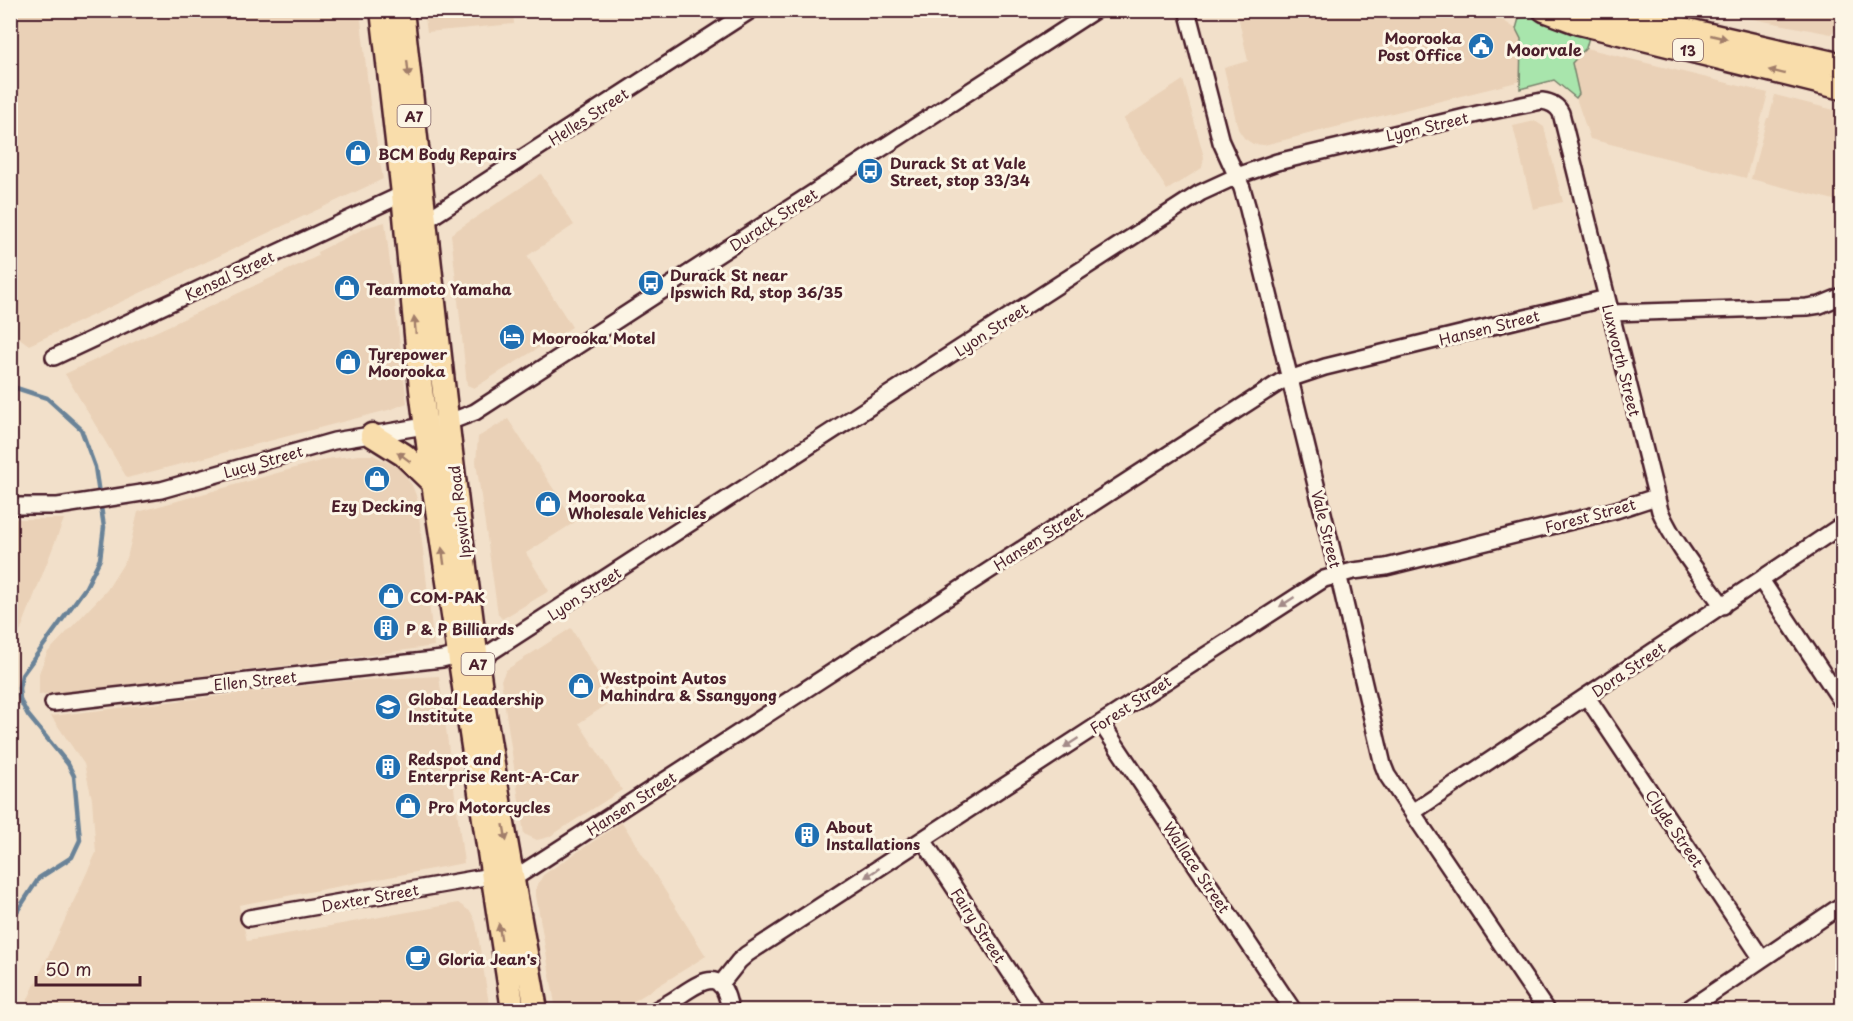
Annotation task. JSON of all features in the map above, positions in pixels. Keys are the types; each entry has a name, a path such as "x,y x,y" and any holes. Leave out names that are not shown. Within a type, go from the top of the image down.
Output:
{"highway":[{"name":"Ipswich Road","path":"382,10 432,483 495,781 513,1011"},
{"name":"Ipswich Road","path":"402,10 449,422 468,658"},
{"name":"13","path":"1544,10 1579,23 1840,73"},
{"name":"13","path":"1600,10 1840,73"},
{"path":"372,435 404,455 432,483"},
{"name":"Ipswich Road","path":"502,877 536,1011"}],"street":[{"name":"Helles Street","path":"425,221 751,10"},
{"name":"Durack Street","path":"449,422 475,412 1095,10"},
{"name":"Vale Street","path":"1187,10 1224,152 1237,176 1248,209 1338,574 1380,757 1387,775 1546,1011"},
{"name":"Lyon Street","path":"468,658 1217,184 1277,162 1534,101 1550,102"},
{"name":"Luxworth Street","path":"1550,102 1561,112 1656,497 1664,521 1723,606"},
{"name":"Kensal Street","path":"54,357 403,194"},
{"name":"Hansen Street","path":"502,877 1289,377 1325,367 1609,305 1807,307 1831,302 1842,296"},
{"name":"Lucy Street","path":"10,506 58,506 161,490 334,441 449,422"},
{"name":"Forest Street","path":"720,985 747,954 1310,587 1338,574 1386,567 1616,510 1656,497"},
{"name":"Dora Street","path":"1413,812 1842,525"},
{"path":"1761,580 1842,702"},
{"name":"Ellen Street","path":"53,703 442,659 468,658"},
{"name":"Clyde Street","path":"1587,697 1762,959"},
{"name":"Wallace Street","path":"1101,723 1293,1011"},
{"name":"Fairy Street","path":"923,840 1035,1011"},
{"name":"Dexter Street","path":"249,918 502,877"},
{"path":"1687,1011 1842,905"},
{"path":"656,1011 704,981 713,981 727,993 730,1011"}],"shaded area":[{"path":"11,10 360,11 370,104 383,179 29,345 11,332"},
{"path":"424,11 513,11 514,24 427,32"},
{"path":"1237,11 1489,11 1516,29 1521,39 1521,81 1264,145 1253,144 1244,138 1238,129 1224,68 1248,61"},
{"path":"1712,11 1842,11 1842,24 1831,34"},
{"path":"1586,48 1768,93 1746,178 1590,139 1576,98 1579,94 1572,63"},
{"path":"1183,80 1204,157 1202,168 1167,190 1123,119"},
{"path":"1775,95 1842,112 1842,202 1751,179"},
{"path":"1535,121 1544,127 1563,202 1533,209 1513,126"},
{"path":"541,174 574,225 527,256 572,327 474,388 467,385 451,234"},
{"path":"385,222 407,403 392,409 127,478 65,374 318,256 317,252 367,227"},
{"path":"508,419 575,522 526,553 549,591 502,619 498,614 476,462 478,437"},
{"path":"373,455 399,468 412,485 417,498 434,646 39,695 39,673 47,653 107,590 127,558 138,512 327,459"},
{"path":"10,519 64,519 11,655"},
{"path":"571,628 614,700 579,723 622,790 549,837 537,840 524,834 501,680 506,670"},
{"path":"439,676 464,863 239,905 247,941 458,903 471,912 476,923 490,1010 23,1010 96,853 92,799 84,764 51,716 345,681"},
{"path":"622,822 706,956 620,1010 556,1010 535,890 543,875"}],"green space":[{"path":"1521,11 1590,33 1586,48 1572,63 1579,94 1576,98 1554,80 1520,89 1521,39 1516,29"}],"waterway":[{"path":"10,386 47,398 81,429 95,467 104,527 100,559 86,587 22,675 19,688 20,700 28,715 68,764 74,776 80,840 72,857 39,878 10,922"}],"place":[{"name":"Moorooka Post Office","path":"1481,46"},
{"name":"BCM Body Repairs","path":"358,153"},
{"name":"Durack St at Vale Street, stop 33/34","path":"870,171"},
{"name":"Durack St near Ipswich Rd, stop 36/35","path":"651,283"},
{"name":"Teammoto Yamaha","path":"347,288"},
{"name":"Moorooka Motel","path":"512,337"},
{"name":"Tyrepower Moorooka","path":"348,362"},
{"name":"Ezy Decking","path":"377,479"},
{"name":"Moorooka Wholesale Vehicles","path":"548,504"},
{"name":"COM-PAK","path":"391,596"},
{"name":"P & P Billiards","path":"386,628"},
{"name":"Westpoint Autos Mahindra & Ssangyong","path":"581,686"},
{"name":"Global Leadership Institute","path":"388,707"},
{"name":"Redspot and Enterprise Rent-A-Car","path":"388,767"},
{"name":"Pro Motorcycles","path":"408,806"},
{"name":"About Installations","path":"807,835"},
{"name":"Gloria Jean's","path":"418,958"}],"district":[{"name":"Moorvale","path":"1544,49"}]}
